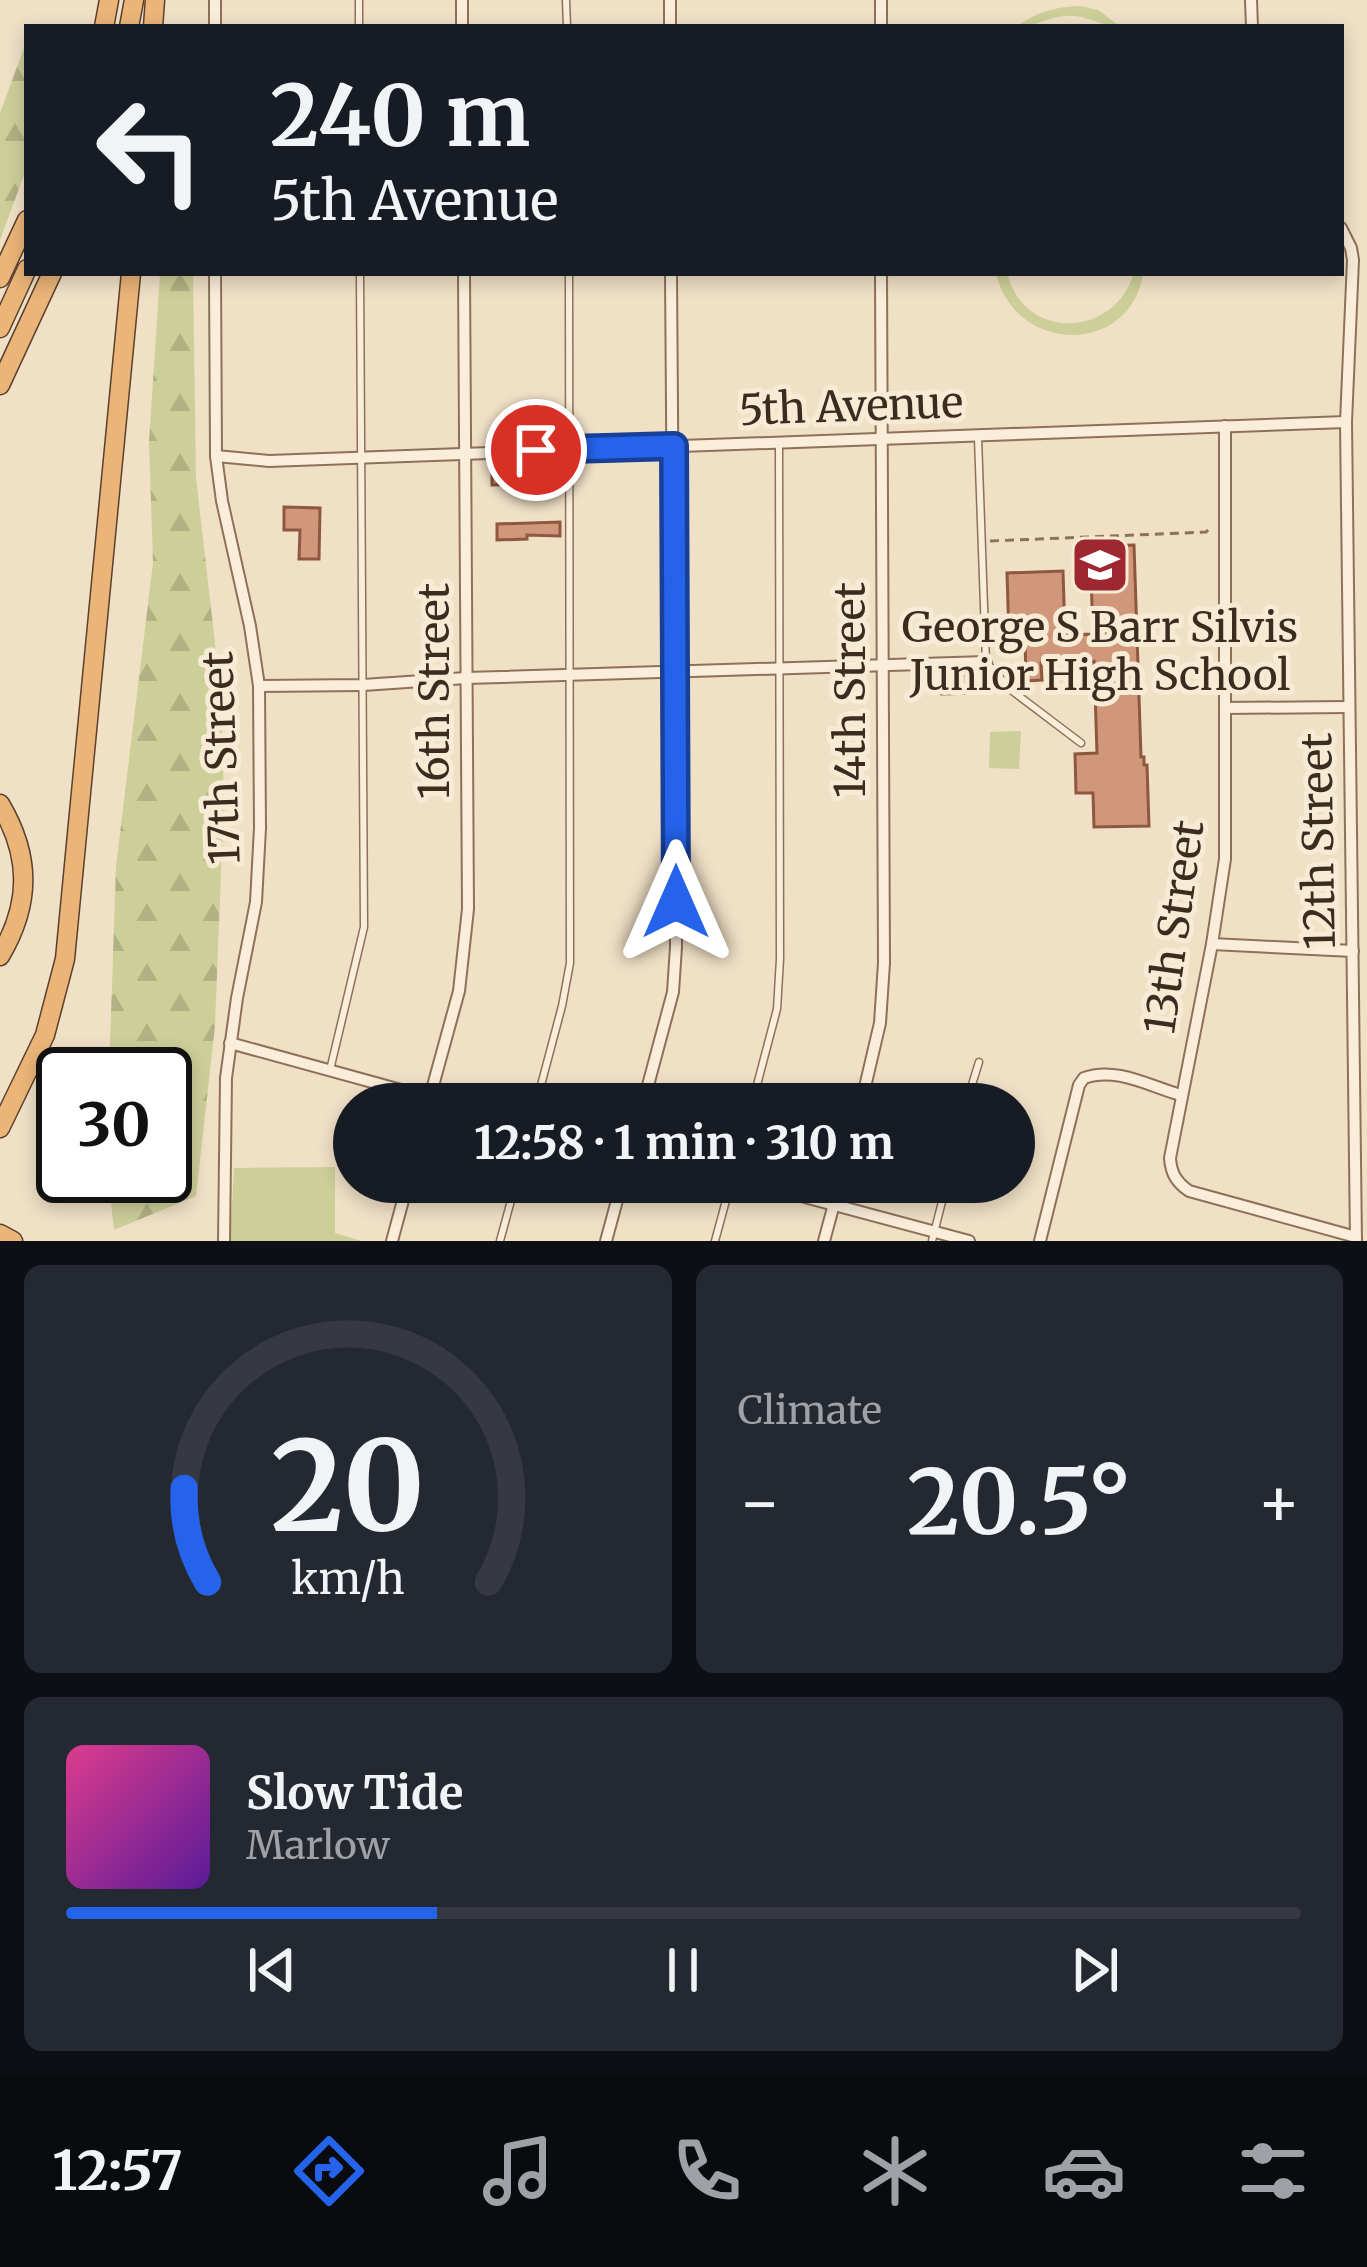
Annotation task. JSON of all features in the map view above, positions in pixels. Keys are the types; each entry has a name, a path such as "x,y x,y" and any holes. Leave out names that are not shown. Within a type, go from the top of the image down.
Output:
{"highway":[{"path":"0,278 24,226"},
{"path":"0,328 24,275"},
{"path":"0,385 51,276"},
{"path":"0,1129 45,1035 65,959 130,276"},
{"path":"0,804 16,837 24,877 19,919 0,956"},
{"path":"0,1234 13,1241"}],"street":[{"name":"12th Street","path":"1344,233 1353,260 1346,422 1348,707 1360,1239"},
{"name":"17th Street","path":"215,276 216,456 259,686 258,890 230,1042 224,1241"},
{"name":"16th Street","path":"434,1083 459,992 468,909 464,276"},
{"path":"649,1083 673,992 676,947 670,276"},
{"name":"14th Street","path":"867,1083 883,998 881,276"},
{"path":"1351,311 1367,311"},
{"name":"5th Avenue","path":"216,456 269,461 1346,422"},
{"name":"13th Street","path":"1040,1241 1084,1078 1100,1074 1125,1077 1181,1095 1213,944 1225,859 1225,426"},
{"path":"259,686 986,662"},
{"path":"1225,708 1348,707"},
{"path":"1352,864 1367,865"},
{"path":"1213,944 1353,951"},
{"path":"230,1042 372,1083"},
{"path":"1181,1095 1170,1158 1180,1185 1360,1239"},
{"path":"392,1241 402,1203"},
{"path":"606,1241 616,1203"},
{"path":"827,1203 933,1236 969,1241"},
{"path":"824,1241 834,1205"}],"lane":[{"path":"330,1070 364,927 360,276"},
{"path":"542,1083 570,963 569,276"},
{"path":"978,434 986,662 1011,690 1082,743"},
{"path":"758,1083 778,993 779,441"},
{"path":"972,1083 979,1062"},
{"path":"500,1241 510,1203"},
{"path":"715,1241 725,1203"},
{"path":"933,1236 942,1203"}],"path":[{"path":"982,541 1206,532 1213,524"}],"green space":[{"path":"1062,8 1098,10 1117,24 1066,16 1021,24"},
{"path":"24,48 24,175 0,240 0,113"},
{"path":"160,276 193,276 196,478 220,686 224,795 215,1026 196,1196 192,1198 192,1047 110,1047 116,866 153,563 149,442"},
{"path":"997,276 1008,276 1031,311 1049,320 1090,320 1123,295 1132,276 1142,276 1134,300 1118,319 1097,331 1072,335 1048,331 1025,320 1007,300"},
{"path":"1021,731 1019,769 989,768 990,732"},
{"path":"333,1167 335,1233 361,1241 230,1241 234,1168"},
{"path":"111,1203 179,1203 114,1230"}],"building":[{"path":"526,468 526,484 492,485 492,469"},
{"path":"284,507 320,508 319,559 299,559 300,530 284,530"},
{"path":"560,522 560,536 497,540 497,524"},
{"path":"1134,545 1141,757 1147,765 1149,826 1094,827 1093,793 1076,793 1075,754 1097,753 1094,661 1041,663 1042,680 1026,681 1025,638 1009,638 1007,573 1063,571 1065,635 1093,634 1090,546"},
{"path":"973,675 974,693 942,694 941,676"}],"place":[{"name":"George S Barr Silvis Junior High School","path":"1100,565"}],"route":[{"path":"536,450 674,446 676,902"}]}
